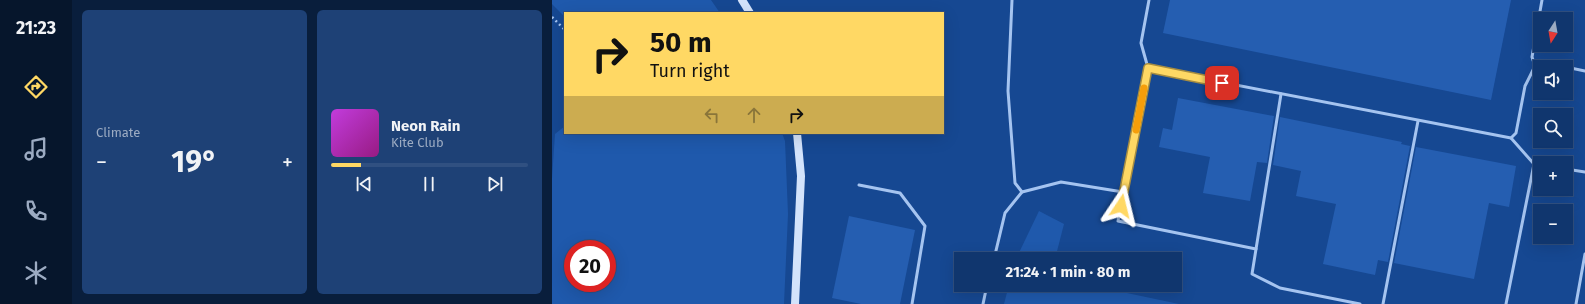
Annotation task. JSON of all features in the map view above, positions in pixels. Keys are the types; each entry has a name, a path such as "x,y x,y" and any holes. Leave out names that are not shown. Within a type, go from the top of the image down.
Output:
{"street":[{"path":"742,0 749,12"},
{"path":"795,304 802,176 797,134"}],"lane":[{"path":"1012,0 1008,91 1015,183 1022,192"},
{"path":"1148,0 1141,43 1148,68 1118,221 1256,249"},
{"path":"1533,60 1532,57 1542,0"},
{"path":"1148,68 1511,138 1533,163"},
{"path":"1573,68 1585,71"},
{"path":"1511,138 1516,133 1525,86 1533,70"},
{"path":"1281,94 1252,274 1280,288 1360,304"},
{"path":"1383,304 1418,121"},
{"path":"1506,304 1533,169"},
{"path":"1573,170 1585,172"},
{"path":"996,252 1005,213 1022,192 1061,182 1123,192"},
{"path":"860,185 900,193 925,226 912,304"},
{"path":"1576,304 1585,254"},
{"path":"983,304 986,292"}],"path":[{"path":"552,17 564,29"}],"shaded area":[{"path":"552,0 711,0 719,12 564,12 564,16 552,4"},
{"path":"564,127 564,134 782,134 785,141 788,214 784,304 552,304 552,178 555,134"},
{"path":"1039,211 1064,224 1057,252 1019,252"},
{"path":"1007,292 1122,292 1179,304 1004,304"}],"building":[{"path":"1170,0 1511,0 1491,100 1163,33"},
{"path":"1178,98 1274,116 1267,163 1257,162 1250,201 1203,193 1210,157 1159,147 1163,128 1172,130"},
{"path":"1280,117 1402,142 1401,144 1410,146 1388,262 1378,260 1375,275 1323,264 1336,204 1296,196 1301,171 1273,165"},
{"path":"1416,147 1516,166 1509,207 1489,203 1474,279 1394,263"},
{"path":"849,216 915,230 900,304 861,304 832,298"}],"slow traffic":[{"path":"1136,130 1144,88"}],"route":[{"path":"1121,206 1148,68 1222,83"}]}
